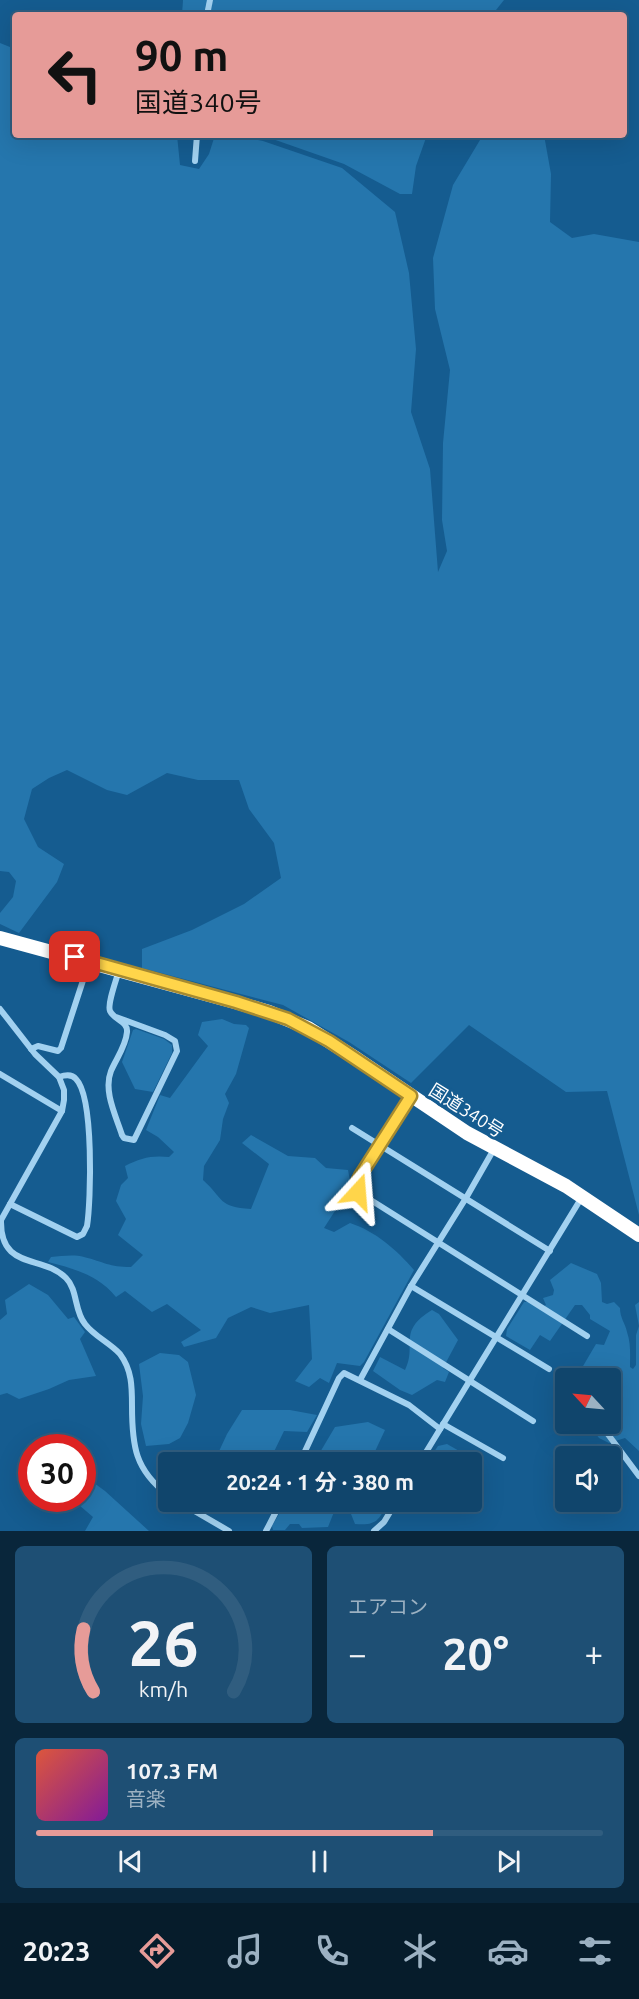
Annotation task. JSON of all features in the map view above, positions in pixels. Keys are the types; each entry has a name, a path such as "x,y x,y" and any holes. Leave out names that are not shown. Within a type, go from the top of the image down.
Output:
{"highway":[{"name":"国道340号","path":"0,938 247,1005 288,1019 329,1041 459,1128 582,1197 639,1235"}],"street":[{"path":"195,161 197,138"},
{"path":"31,1049 38,1046 58,1051 61,1048 89,961"},
{"path":"116,1017 165,1035 175,1041 177,1051 134,1140 128,1140 122,1135 109,1091 110,1074 125,1041 127,1029 110,1011 109,1005 120,970"},
{"path":"0,1009 31,1049 59,1077 64,1090 62,1111 2,1220 3,1249 15,1256 53,1270 66,1278 86,1326 119,1354 130,1374 133,1387 132,1434 136,1454 145,1474 158,1487"},
{"path":"0,1074 62,1111"},
{"path":"10,1203 71,1236 81,1237 87,1226 90,1160 86,1108 78,1080 72,1076 59,1077"},
{"path":"411,1096 357,1182 358,1192 587,1336"},
{"path":"352,1128 550,1251"},
{"path":"360,1380 411,1286 494,1148"},
{"path":"426,1452 582,1197"},
{"path":"411,1286 549,1369"},
{"path":"388,1329 533,1420"},
{"path":"305,1452 339,1378 344,1373 409,1405 441,1426 503,1458"},
{"path":"608,1434 639,1476"},
{"path":"196,1512 229,1531"},
{"path":"266,1531 275,1512"},
{"path":"374,1531 384,1522 390,1512"}],"shaded area":[{"path":"183,0 504,0 494,12 182,12"},
{"path":"0,43 12,48 12,138 177,138 180,165 199,169 209,154 214,138 246,138 263,141 342,168 395,212 409,273 416,349 411,412 430,469 438,572 447,551 442,520 443,443 450,370 435,309 433,258 453,185 481,138 545,138 551,174 550,222 572,238 594,234 639,242 639,1215 607,1091 566,1092 469,1025 411,1083 349,1042 283,1005 142,968 142,949 192,930 244,904 281,878 274,843 249,809 239,780 198,780 167,773 127,795 107,790 67,770 32,789 24,819 38,847 64,864 57,882 19,933 0,924 0,913 13,897 16,881 9,872 0,871"},
{"path":"270,138 426,138 416,166 412,194 400,194 344,164"},
{"path":"222,1019 234,1024 246,1025 249,1028 236,1074 225,1094 229,1103 223,1119 220,1140 204,1166 203,1180 222,1201 240,1208 251,1209 269,1164 242,1143 251,1135 288,1156 315,1158 326,1168 348,1170 351,1186 324,1228 334,1232 350,1223 359,1226 385,1242 414,1270 364,1362 360,1366 337,1363 329,1383 320,1378 309,1387 295,1381 312,1359 309,1305 270,1313 251,1307 228,1318 216,1338 184,1347 181,1342 201,1330 167,1304 152,1312 125,1291 116,1297 94,1278 77,1270 48,1262 51,1257 76,1256 131,1267 143,1255 118,1235 126,1219 116,1201 121,1185 128,1178 125,1166 146,1158 169,1157 174,1152 158,1137 146,1130 160,1095 170,1098 208,1046 198,1035 202,1022"},
{"path":"133,1030 164,1039 172,1045 172,1053 153,1092 135,1089 122,1062"},
{"path":"571,1263 597,1274 601,1283 602,1302 607,1304 614,1302 620,1308 629,1341 630,1367 633,1369 636,1365 636,1335 639,1326 639,1451 625,1438 609,1443 596,1434 621,1434 621,1368 582,1368 596,1344 604,1345 610,1331 590,1319 590,1315 582,1305 575,1305 550,1341 540,1335 530,1350 506,1336 507,1329 524,1302 540,1308 546,1305 543,1298 553,1295 554,1290 550,1280"},
{"path":"29,1284 48,1295 68,1319 74,1317 85,1332 80,1339 96,1376 69,1380 19,1399 7,1393 0,1395 0,1320 7,1314 5,1300"},
{"path":"639,1302 639,1326 635,1305"},
{"path":"432,1310 439,1314 458,1340 443,1368 449,1372 445,1382 437,1380 412,1395 400,1390 373,1371 380,1357 405,1370 414,1325"},
{"path":"160,1353 179,1355 188,1362 196,1395 188,1423 180,1438 169,1444 146,1446 141,1424 143,1396 139,1364"},
{"path":"242,1410 290,1410 317,1415 307,1432 284,1431 274,1452 219,1452"},
{"path":"368,1422 385,1430 375,1452 320,1452 335,1427"},
{"path":"447,1444 461,1452 434,1452 438,1446"},
{"path":"96,1484 149,1531 85,1531 93,1517 87,1512 96,1512"},
{"path":"280,1512 334,1512 328,1527 302,1528 299,1524 290,1524 285,1530 273,1530 272,1526"},
{"path":"350,1512 382,1512 373,1523 355,1524"}],"route":[{"path":"75,957 288,1019 329,1041 411,1096 360,1176 356,1189 358,1192"}]}
